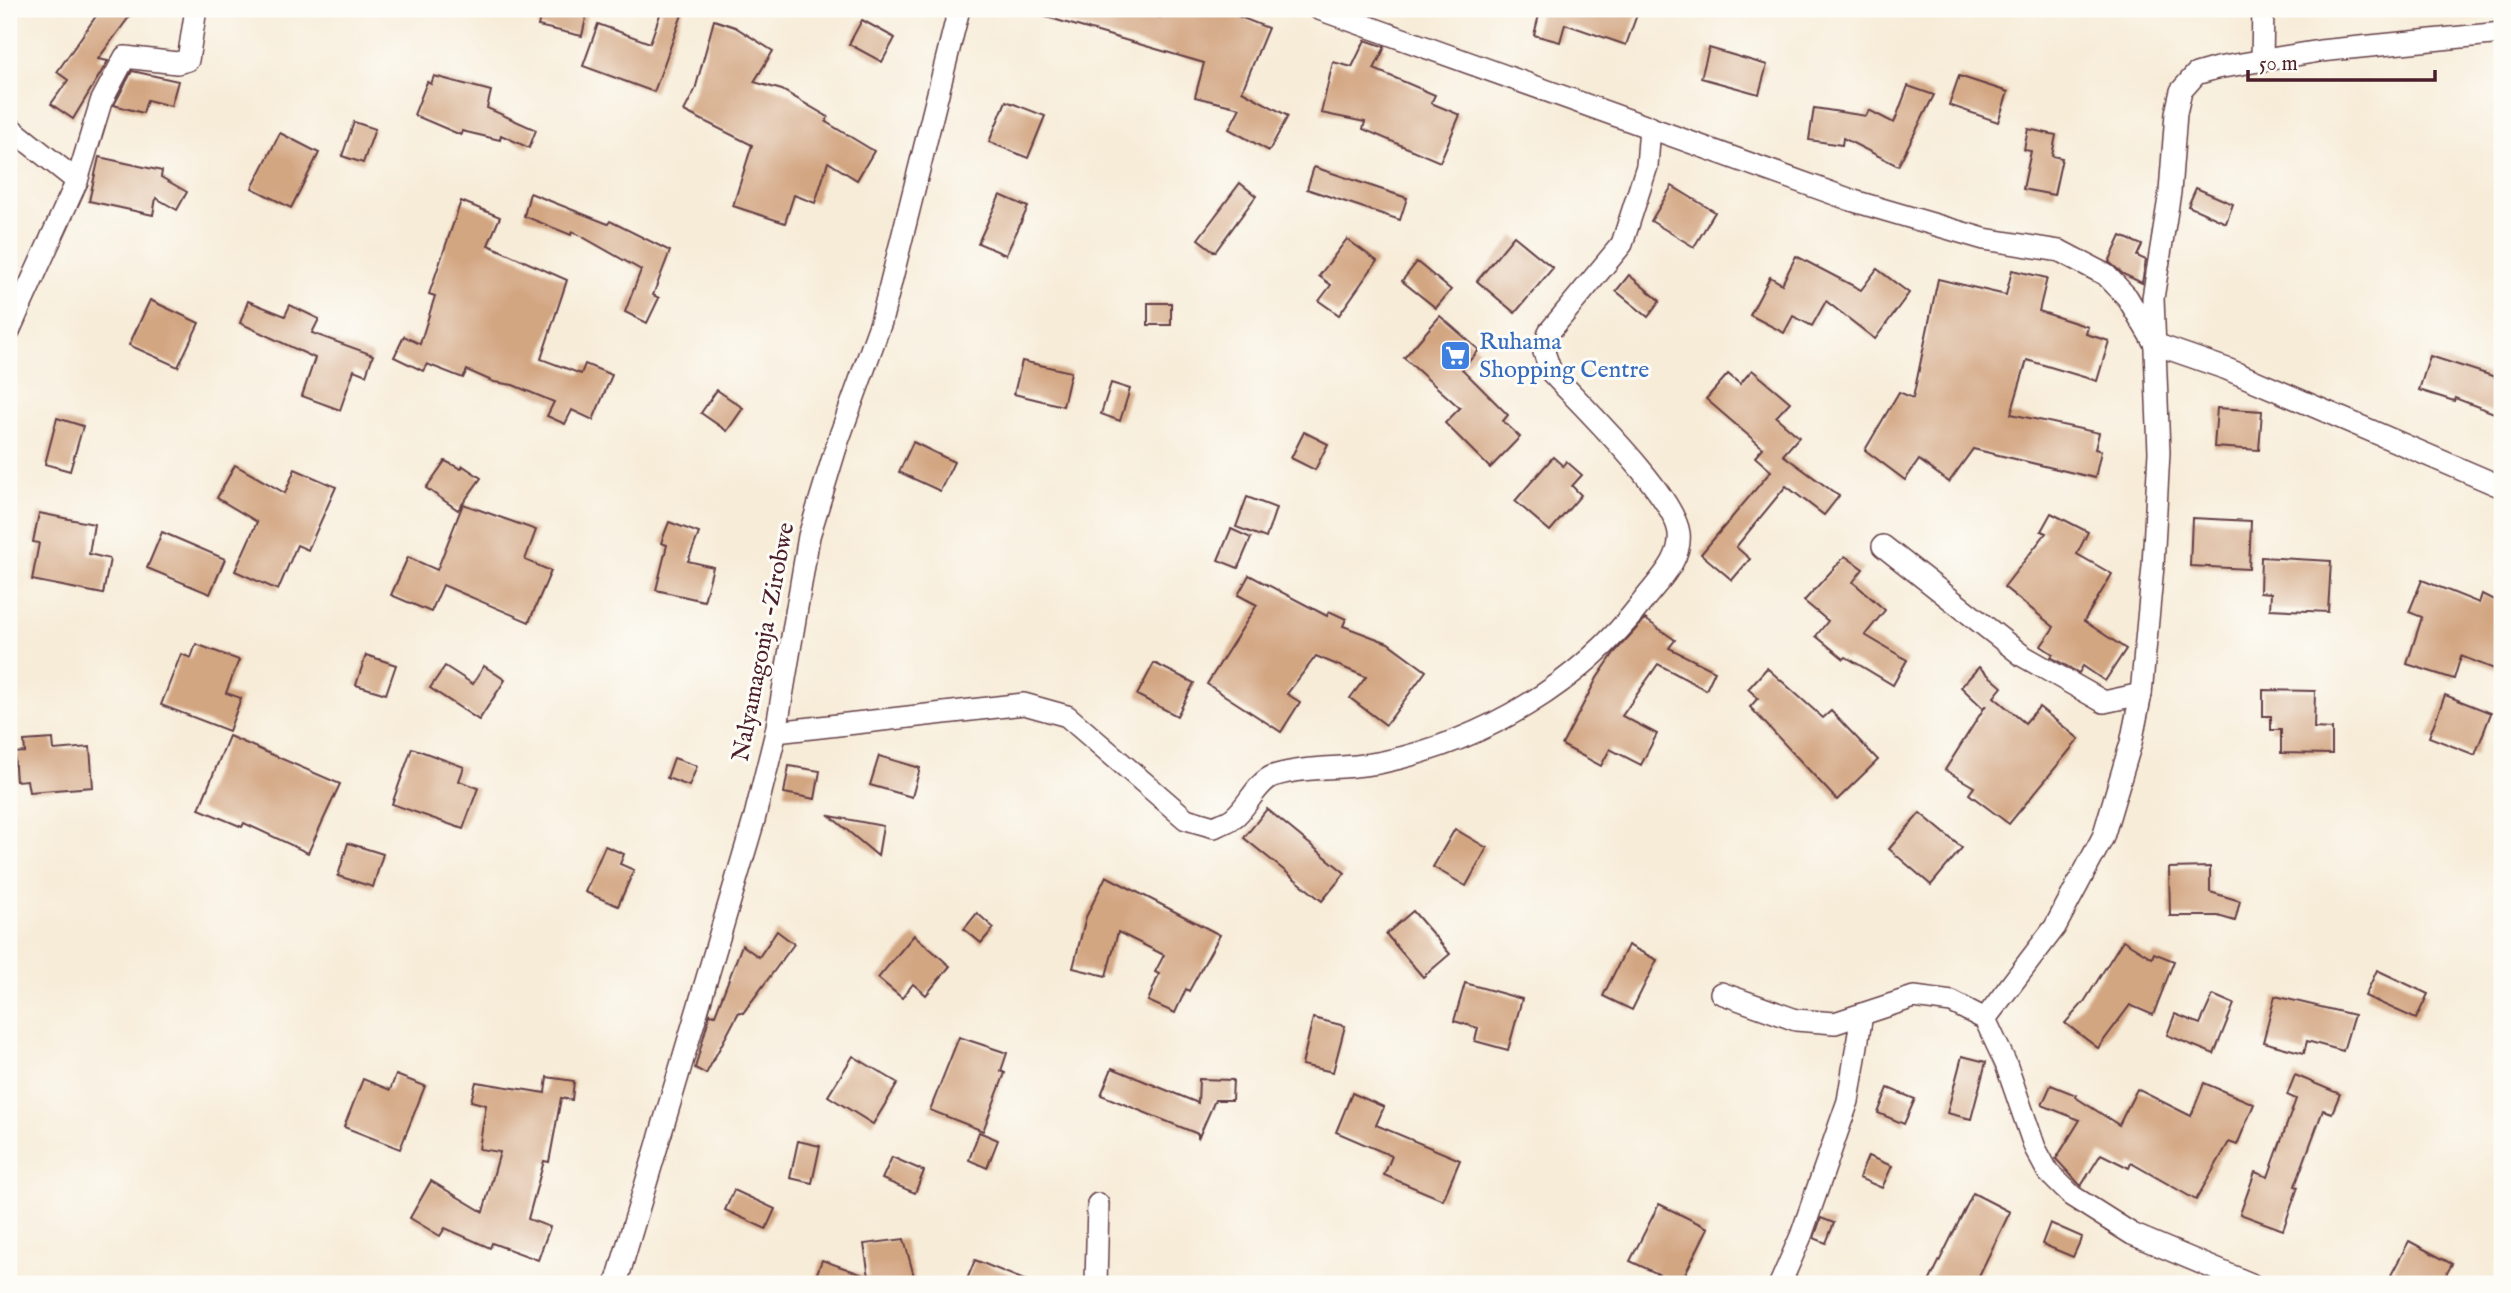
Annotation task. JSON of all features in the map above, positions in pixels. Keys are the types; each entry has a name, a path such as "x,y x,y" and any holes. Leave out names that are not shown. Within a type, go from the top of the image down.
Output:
{"street":[{"path":"9,331 77,181 101,102 125,57 177,63 188,60 196,9"},
{"name":"Nalyamagonja -Zirobwe","path":"616,1284 754,820 776,732 786,655 809,536 838,441 881,322 959,9"},
{"path":"1320,9 1854,201 1984,239 2060,251 2106,275 2127,297 2155,345 2227,369 2502,487"},
{"path":"2262,60 2263,9"},
{"path":"1984,1019 2055,926 2103,837 2131,743 2141,694 2153,566 2159,452 2153,298 2170,192 2176,113 2182,91 2196,74 2262,60 2320,51 2502,33"},
{"path":"9,127 77,181"},
{"path":"776,732 1024,704 1067,716 1186,819 1214,827 1234,818 1270,777 1329,766 1382,763 1483,729 1522,709 1582,667 1629,619 1678,555 1679,531 1667,504 1550,372 1544,352 1549,332 1622,244 1647,166 1650,127"},
{"path":"1883,546 2024,656 2104,702 2141,694"},
{"path":"1721,993 1796,1020 1835,1023 1914,997 1952,1002 1984,1019 2006,1064 2035,1148 2048,1172 2073,1196 2132,1234 2251,1284"},
{"path":"1780,1284 1801,1236 1848,1101 1862,1014"},
{"path":"1097,1284 1098,1204"}],"building":[{"path":"101,9 135,9 98,59 108,61 73,119 51,104 68,80 57,72"},
{"path":"542,9 588,9 582,36 538,26"},
{"path":"662,9 684,9 654,92 583,66 598,24 650,43"},
{"path":"1037,9 1131,9 1160,17 1162,9 1220,9 1268,28 1242,91 1288,116 1269,151 1229,129 1240,108 1195,97 1204,63 1036,14"},
{"path":"1532,9 1639,9 1626,45 1565,24 1560,42 1534,35 1539,15 1531,12"},
{"path":"714,20 735,27 773,51 754,82 782,90 828,117 826,122 874,151 857,180 828,162 815,203 794,195 785,223 733,206 752,145 684,111 695,90"},
{"path":"862,20 895,38 882,62 849,44"},
{"path":"1365,40 1385,47 1374,69 1435,95 1431,103 1460,115 1440,162 1363,129 1365,122 1321,113 1333,62 1352,67"},
{"path":"1709,48 1767,65 1759,94 1701,78"},
{"path":"132,71 178,81 171,106 147,100 143,113 114,105"},
{"path":"434,76 491,91 487,108 536,130 529,148 501,135 500,140 462,131 461,135 414,115 427,82 431,84"},
{"path":"1959,76 2008,92 1998,122 1949,105"},
{"path":"1908,86 1934,95 1898,166 1843,138 1842,145 1809,140 1814,108 1866,116 1869,110 1894,123"},
{"path":"1006,101 1045,116 1028,158 989,142"},
{"path":"354,122 375,129 363,163 342,156"},
{"path":"2028,129 2056,135 2052,156 2062,158 2054,195 2023,189 2031,151 2024,150"},
{"path":"280,133 319,153 291,208 252,188"},
{"path":"99,157 162,171 161,177 187,192 177,210 156,198 153,215 89,201"},
{"path":"1314,167 1407,198 1400,220 1307,189"},
{"path":"1240,183 1256,196 1215,252 1198,239"},
{"path":"1672,186 1715,212 1694,247 1651,221"},
{"path":"2196,188 2233,204 2226,223 2188,206"},
{"path":"530,193 608,224 610,221 670,251 653,295 659,298 647,323 625,312 641,270 572,231 571,235 524,216"},
{"path":"1000,195 1028,207 1006,255 978,243"},
{"path":"461,201 500,217 488,245 567,280 541,359 581,374 585,364 612,375 593,420 572,410 565,424 547,416 554,402 513,385 494,382 467,370 463,378 427,364 423,371 394,357 404,336 420,344 435,296 429,294"},
{"path":"1514,236 1553,268 1515,313 1477,281"},
{"path":"2121,236 2142,245 2137,256 2146,260 2142,283 2123,274 2109,262"},
{"path":"1347,239 1377,261 1339,315 1319,301 1331,285 1319,276"},
{"path":"1796,256 1861,290 1877,269 1909,293 1875,339 1826,301 1812,326 1793,316 1784,333 1750,315 1770,277 1782,284"},
{"path":"1417,262 1451,290 1436,308 1402,281"},
{"path":"2012,270 2047,278 2039,311 2088,327 2086,334 2109,341 2097,381 2027,360 2011,414 2099,433 2095,449 2101,451 2095,478 1973,449 1949,482 1919,460 1905,480 1865,450 1899,392 1913,398 1938,279 2006,295"},
{"path":"1629,275 1660,301 1648,317 1616,291"},
{"path":"150,300 199,323 178,367 129,345"},
{"path":"248,301 285,316 290,305 319,319 312,333 373,355 366,375 354,370 340,410 302,396 315,358 240,323"},
{"path":"1148,303 1171,303 1171,325 1148,325"},
{"path":"1440,316 1479,350 1462,369 1508,415 1503,421 1520,437 1490,468 1445,423 1460,408 1404,358"},
{"path":"2430,356 2502,379 2502,416 2455,398 2454,401 2419,390"},
{"path":"1022,361 1071,372 1063,406 1014,394"},
{"path":"1752,370 1790,402 1776,417 1799,437 1783,455 1839,496 1824,515 1786,486 1736,547 1750,559 1732,580 1701,554 1771,471 1755,457 1763,448 1706,399 1728,374 1740,384"},
{"path":"1111,383 1130,389 1120,421 1101,414"},
{"path":"717,390 743,408 727,431 701,413"},
{"path":"2217,408 2262,411 2259,450 2214,447"},
{"path":"57,418 83,426 70,471 45,464"},
{"path":"1304,432 1328,444 1315,470 1291,458"},
{"path":"913,442 954,462 940,491 899,472"},
{"path":"1553,457 1563,466 1566,461 1582,475 1572,486 1581,495 1550,531 1515,501"},
{"path":"445,461 461,469 463,466 481,478 458,510 426,488"},
{"path":"235,465 285,493 295,469 336,487 308,550 297,545 278,590 235,571 257,522 217,498"},
{"path":"1247,497 1276,508 1266,538 1236,527"},
{"path":"463,504 536,530 525,560 551,571 529,622 443,585 431,612 391,595 408,557 437,570"},
{"path":"39,513 94,524 89,554 110,559 103,594 32,580 39,543 33,542"},
{"path":"2051,513 2088,532 2077,554 2112,574 2084,621 2126,649 2105,681 2083,666 2079,673 2051,657 2053,654 2041,646 2054,627 2004,587 2046,533 2041,531"},
{"path":"2192,518 2251,521 2249,569 2190,566"},
{"path":"669,522 699,533 688,561 713,567 704,601 656,590 667,545 661,543"},
{"path":"1231,529 1251,538 1238,568 1218,560"},
{"path":"162,532 225,559 210,594 147,568"},
{"path":"1845,556 1863,569 1853,582 1885,610 1865,635 1907,660 1893,685 1846,657 1844,659 1816,636 1828,621 1804,601"},
{"path":"2261,557 2331,561 2328,612 2270,609 2271,593 2260,592"},
{"path":"1249,575 1327,616 1329,611 1346,619 1343,626 1388,643 1426,671 1386,725 1350,698 1366,677 1316,656 1287,694 1300,702 1281,732 1207,684 1257,605 1238,595"},
{"path":"2422,580 2479,603 2482,594 2502,604 2502,672 2461,656 2454,679 2407,664 2422,617 2409,612"},
{"path":"1645,619 1675,640 1669,648 1715,671 1706,690 1658,664 1622,716 1657,734 1641,765 1610,749 1601,766 1562,745 1597,678 1614,653"},
{"path":"196,644 239,660 226,693 241,698 229,731 161,705 181,654 191,658"},
{"path":"366,655 396,665 386,694 356,685"},
{"path":"1154,663 1194,683 1177,716 1137,695"},
{"path":"445,666 473,684 484,666 505,680 479,720 430,688"},
{"path":"1979,667 2002,687 1994,697 2025,723 2039,707 2079,739 2009,824 1969,794 1974,787 1945,770 1986,705 1983,708 1961,687"},
{"path":"1767,668 1823,718 1831,711 1878,760 1837,800 1750,707 1758,698 1748,689"},
{"path":"2263,690 2315,691 2314,728 2332,729 2332,754 2281,753 2281,730 2271,730 2271,716 2263,716"},
{"path":"2445,695 2491,713 2475,755 2429,737"},
{"path":"229,736 340,784 308,853 244,823 242,827 199,809"},
{"path":"53,739 54,750 90,747 93,787 29,792 27,780 16,781 14,753 25,752 24,741"},
{"path":"412,748 464,767 459,781 478,788 463,829 392,804"},
{"path":"879,756 920,768 912,797 870,785"},
{"path":"674,758 697,766 689,786 667,778"},
{"path":"789,766 820,771 815,799 784,793"},
{"path":"1267,809 1345,873 1322,901 1244,838"},
{"path":"1920,813 1962,848 1931,885 1889,849"},
{"path":"830,816 883,826 878,856"},
{"path":"1455,829 1487,848 1466,886 1433,867"},
{"path":"348,843 383,854 373,887 338,876"},
{"path":"605,846 624,854 620,864 634,870 618,906 585,892"},
{"path":"2210,867 2210,892 2240,901 2235,921 2218,916 2170,916 2169,868"},
{"path":"1106,876 1220,935 1189,991 1186,989 1175,1013 1148,1001 1159,974 1155,972 1164,955 1118,932 1106,976 1073,968 1086,917"},
{"path":"1413,911 1450,954 1423,977 1386,934"},
{"path":"977,913 994,928 981,943 964,929"},
{"path":"777,931 794,944 743,1013 739,1012 706,1074 695,1068 710,1014 715,1015 742,945 759,957"},
{"path":"914,935 950,966 926,995 913,984 902,998 878,978"},
{"path":"2123,940 2152,958 2154,953 2174,961 2153,1015 2130,1005 2098,1048 2065,1023 2084,1002"},
{"path":"1628,945 1657,960 1632,1010 1603,996"},
{"path":"2377,970 2428,994 2416,1019 2365,996"},
{"path":"1465,983 1522,999 1508,1050 1475,1041 1478,1028 1454,1021"},
{"path":"2213,995 2234,1004 2214,1054 2167,1035 2175,1014 2200,1024"},
{"path":"2275,996 2354,1015 2343,1051 2307,1041 2304,1053 2263,1042"},
{"path":"1313,1018 1345,1026 1333,1072 1302,1065"},
{"path":"959,1037 1007,1053 1001,1071 1005,1073 983,1131 930,1110"},
{"path":"853,1056 898,1083 873,1124 828,1096"},
{"path":"1962,1056 1986,1062 1971,1119 1947,1113"},
{"path":"1112,1068 1198,1103 1199,1079 1233,1080 1232,1100 1215,1100 1198,1139 1198,1134 1101,1095"},
{"path":"396,1075 425,1086 400,1149 344,1127 363,1079 390,1090"},
{"path":"2295,1075 2340,1094 2332,1113 2323,1110 2295,1186 2298,1187 2283,1230 2240,1214 2255,1172 2268,1177 2296,1099 2287,1095"},
{"path":"547,1077 574,1081 572,1100 561,1098 549,1162 544,1161 528,1219 550,1227 538,1260 492,1243 490,1248 445,1228 440,1236 410,1218 431,1181 483,1212 500,1152 479,1149 486,1105 471,1101 476,1082 545,1093"},
{"path":"2204,1083 2254,1104 2237,1145 2229,1142 2196,1200 2131,1163 2129,1168 2101,1154 2081,1186 2056,1159 2080,1120 2042,1105 2051,1085 2076,1095 2075,1097 2119,1125 2137,1089 2191,1116"},
{"path":"1888,1088 1915,1099 1904,1124 1878,1113"},
{"path":"1352,1093 1384,1107 1376,1125 1460,1160 1443,1200 1384,1175 1392,1156 1336,1132"},
{"path":"979,1132 998,1140 987,1168 969,1160"},
{"path":"798,1141 820,1146 812,1183 790,1178"},
{"path":"1868,1156 1892,1166 1882,1188 1859,1178"},
{"path":"892,1157 924,1171 915,1193 882,1179"},
{"path":"734,1190 775,1209 766,1229 725,1210"},
{"path":"1973,1193 2010,1212 1975,1284 1928,1284"},
{"path":"1659,1204 1708,1228 1680,1284 1630,1261"},
{"path":"1821,1218 1834,1223 1826,1243 1814,1238"},
{"path":"2050,1223 2082,1237 2073,1257 2042,1244"},
{"path":"904,1239 916,1284 813,1284 822,1260 869,1277 864,1244"},
{"path":"2409,1241 2452,1264 2441,1284 2407,1284 2391,1275"},
{"path":"975,1260 1034,1284 965,1284"}],"place":[{"name":"Ruhama Shopping Centre","path":"1456,356"}]}
